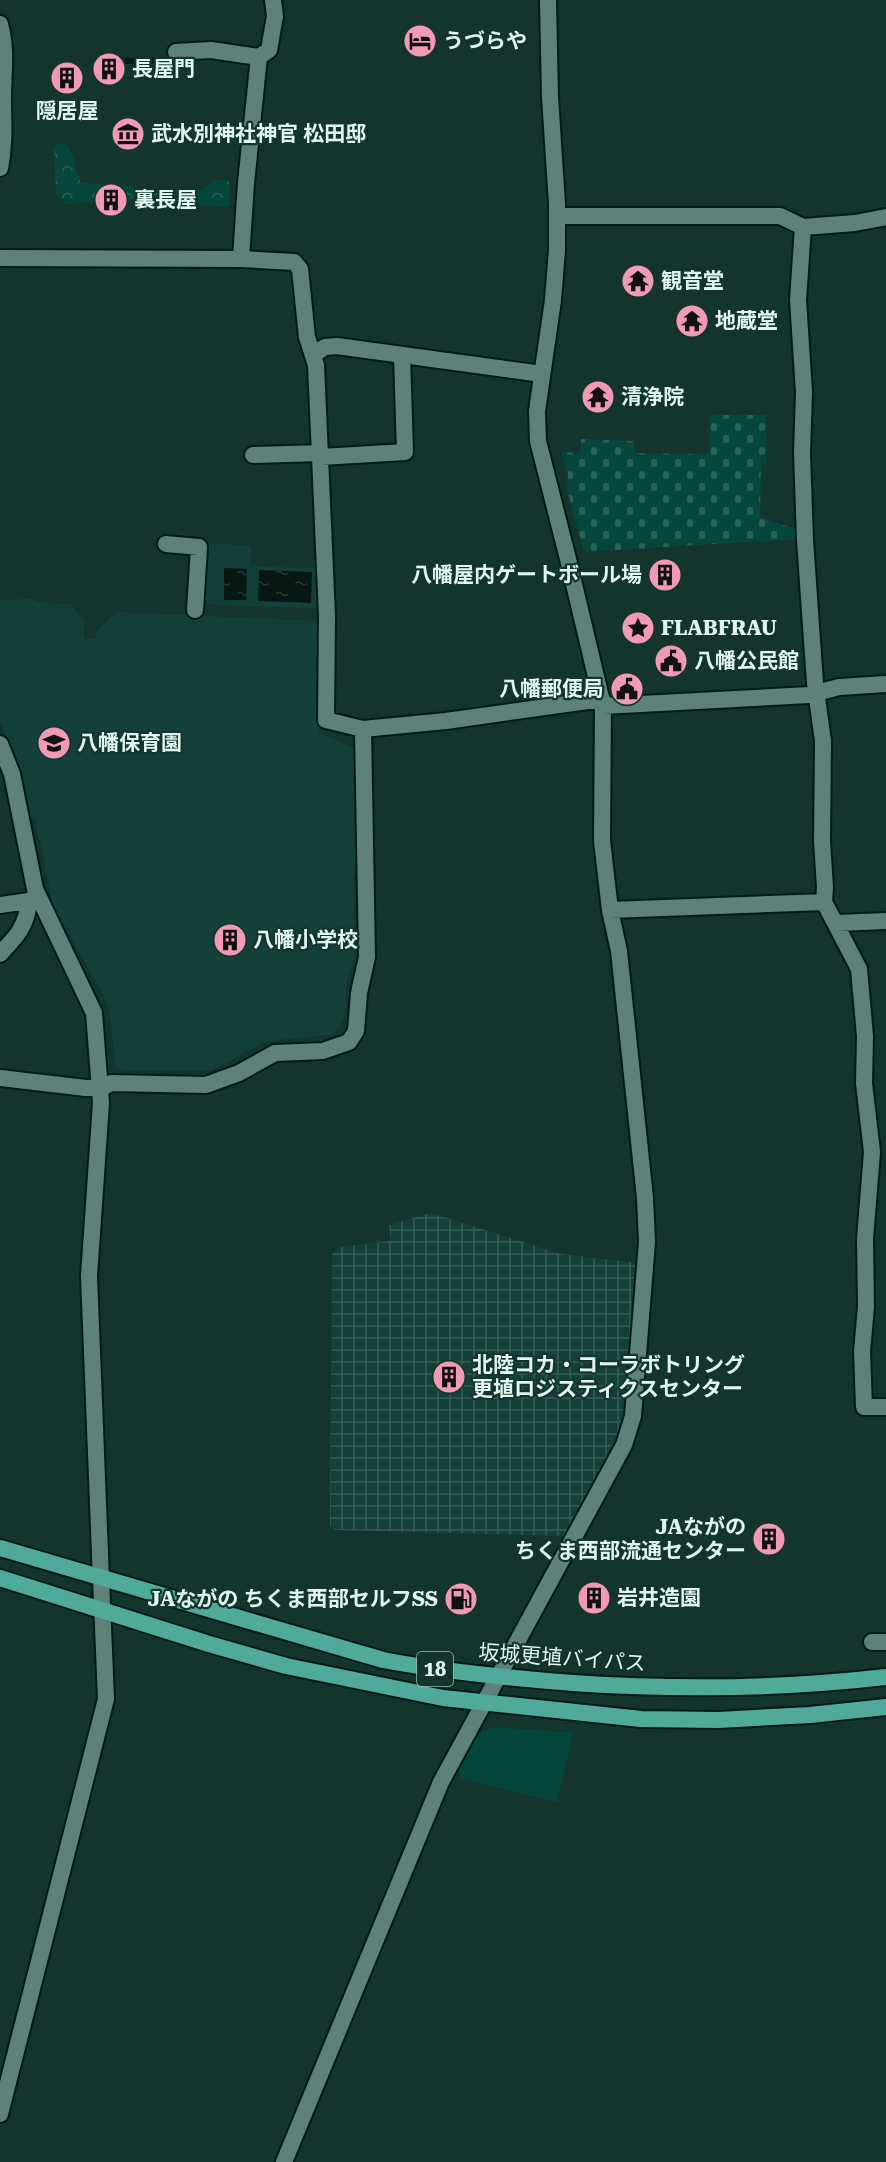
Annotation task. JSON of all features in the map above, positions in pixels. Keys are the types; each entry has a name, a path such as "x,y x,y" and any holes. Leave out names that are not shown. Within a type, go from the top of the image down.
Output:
{"highway":[{"name":"坂城更埴バイパス","path":"0,1548 383,1660 425,1668 499,1678 644,1688 758,1688 829,1684 886,1677"},
{"name":"18","path":"0,1578 209,1644 286,1665 410,1692 641,1719 696,1720 810,1715 886,1707"}],"street":[{"path":"176,52 211,50 260,57 269,51 275,16 273,0"},
{"path":"284,2162 441,1782 624,1445 633,1416 647,1242 645,1198 619,951 610,910 602,842 602,702 538,441 537,411 553,300 557,216 550,98 549,0"},
{"path":"0,24 5,43 4,138 0,168"},
{"path":"241,259 246,183 260,57"},
{"path":"557,216 780,216 803,227 855,223 886,217"},
{"path":"803,227 798,300 804,392 802,453 804,540 823,741 824,902 837,923 858,969 865,1036 864,1083 873,1152 865,1239 866,1307 862,1351 864,1407 886,1407"},
{"path":"0,258 241,259 294,262 300,269 307,337 316,365 327,616 326,720 363,729 602,702 809,695 839,687 886,684"},
{"path":"313,355 324,347 337,346 542,374"},
{"path":"253,455 405,452 402,356"},
{"path":"166,544 199,547 195,610"},
{"path":"0,1078 86,1088 102,1088 111,1083 206,1085 239,1073 275,1053 323,1051 349,1042 356,1031 359,993 367,957 363,729"},
{"path":"0,744 4,761 12,774 35,889 34,899 21,931 0,954"},
{"path":"0,905 34,899"},
{"path":"0,2114 106,1699 89,1276 102,1088 94,1013 34,899"},
{"path":"610,910 824,902"},
{"path":"837,923 886,921"}],"shaded area":[{"path":"208,543 251,546 250,564 262,567 321,568 323,609 201,604"},
{"path":"30,599 44,603 70,604 84,620 84,639 96,638 96,632 116,612 318,621 322,626 319,733 355,748 359,875 354,875 355,957 346,984 346,1009 344,1019 330,1035 267,1041 210,1071 123,1070 115,1064 110,1012 104,996 53,906 35,817 28,818 18,764 0,722 0,600"},
{"path":"431,1213 561,1254 637,1263 622,1422 616,1444 567,1536 334,1530 330,1526 332,1254 339,1247 391,1241 389,1225"}],"green space":[{"path":"58,144 67,145 81,183 103,185 104,190 97,202 66,204 56,194 54,148"},
{"path":"216,179 229,181 230,204 227,207 126,200 119,195 117,190 122,185 175,192 196,191 205,188"},
{"path":"710,415 766,415 767,464 761,464 760,517 798,530 799,539 584,552 567,489 568,474 561,452 580,453 581,439 634,441 635,453 709,454"},
{"path":"495,1727 573,1733 557,1802 462,1779 458,1771 460,1764 477,1736 483,1730"}],"water":[{"path":"174,57 174,63 125,64 125,58"},
{"path":"224,568 247,569 246,600 224,600"},
{"path":"259,570 312,572 311,603 258,601"}],"place":[{"name":"うづらや","path":"420,41"},
{"name":"長屋門","path":"109,69"},
{"name":"隠居屋","path":"67,78"},
{"name":"武水別神社神官 松田邸","path":"128,134"},
{"name":"裏長屋","path":"111,200"},
{"name":"観音堂","path":"638,281"},
{"name":"地蔵堂","path":"692,321"},
{"name":"清浄院","path":"598,397"},
{"name":"八幡屋内ゲートボール場","path":"665,575"},
{"name":"FLABFRAU","path":"638,628"},
{"name":"八幡公民館","path":"671,661"},
{"name":"八幡郵便局","path":"627,689"},
{"name":"八幡保育園","path":"54,743"},
{"name":"八幡小学校","path":"230,940"},
{"name":"北陸コカ・コーラボトリング 更埴ロジスティクスセンター","path":"449,1377"},
{"name":"JAながの ちくま西部流通センター","path":"769,1539"},
{"name":"岩井造園","path":"594,1598"},
{"name":"JAながの ちくま西部セルフSS","path":"461,1599"}]}
